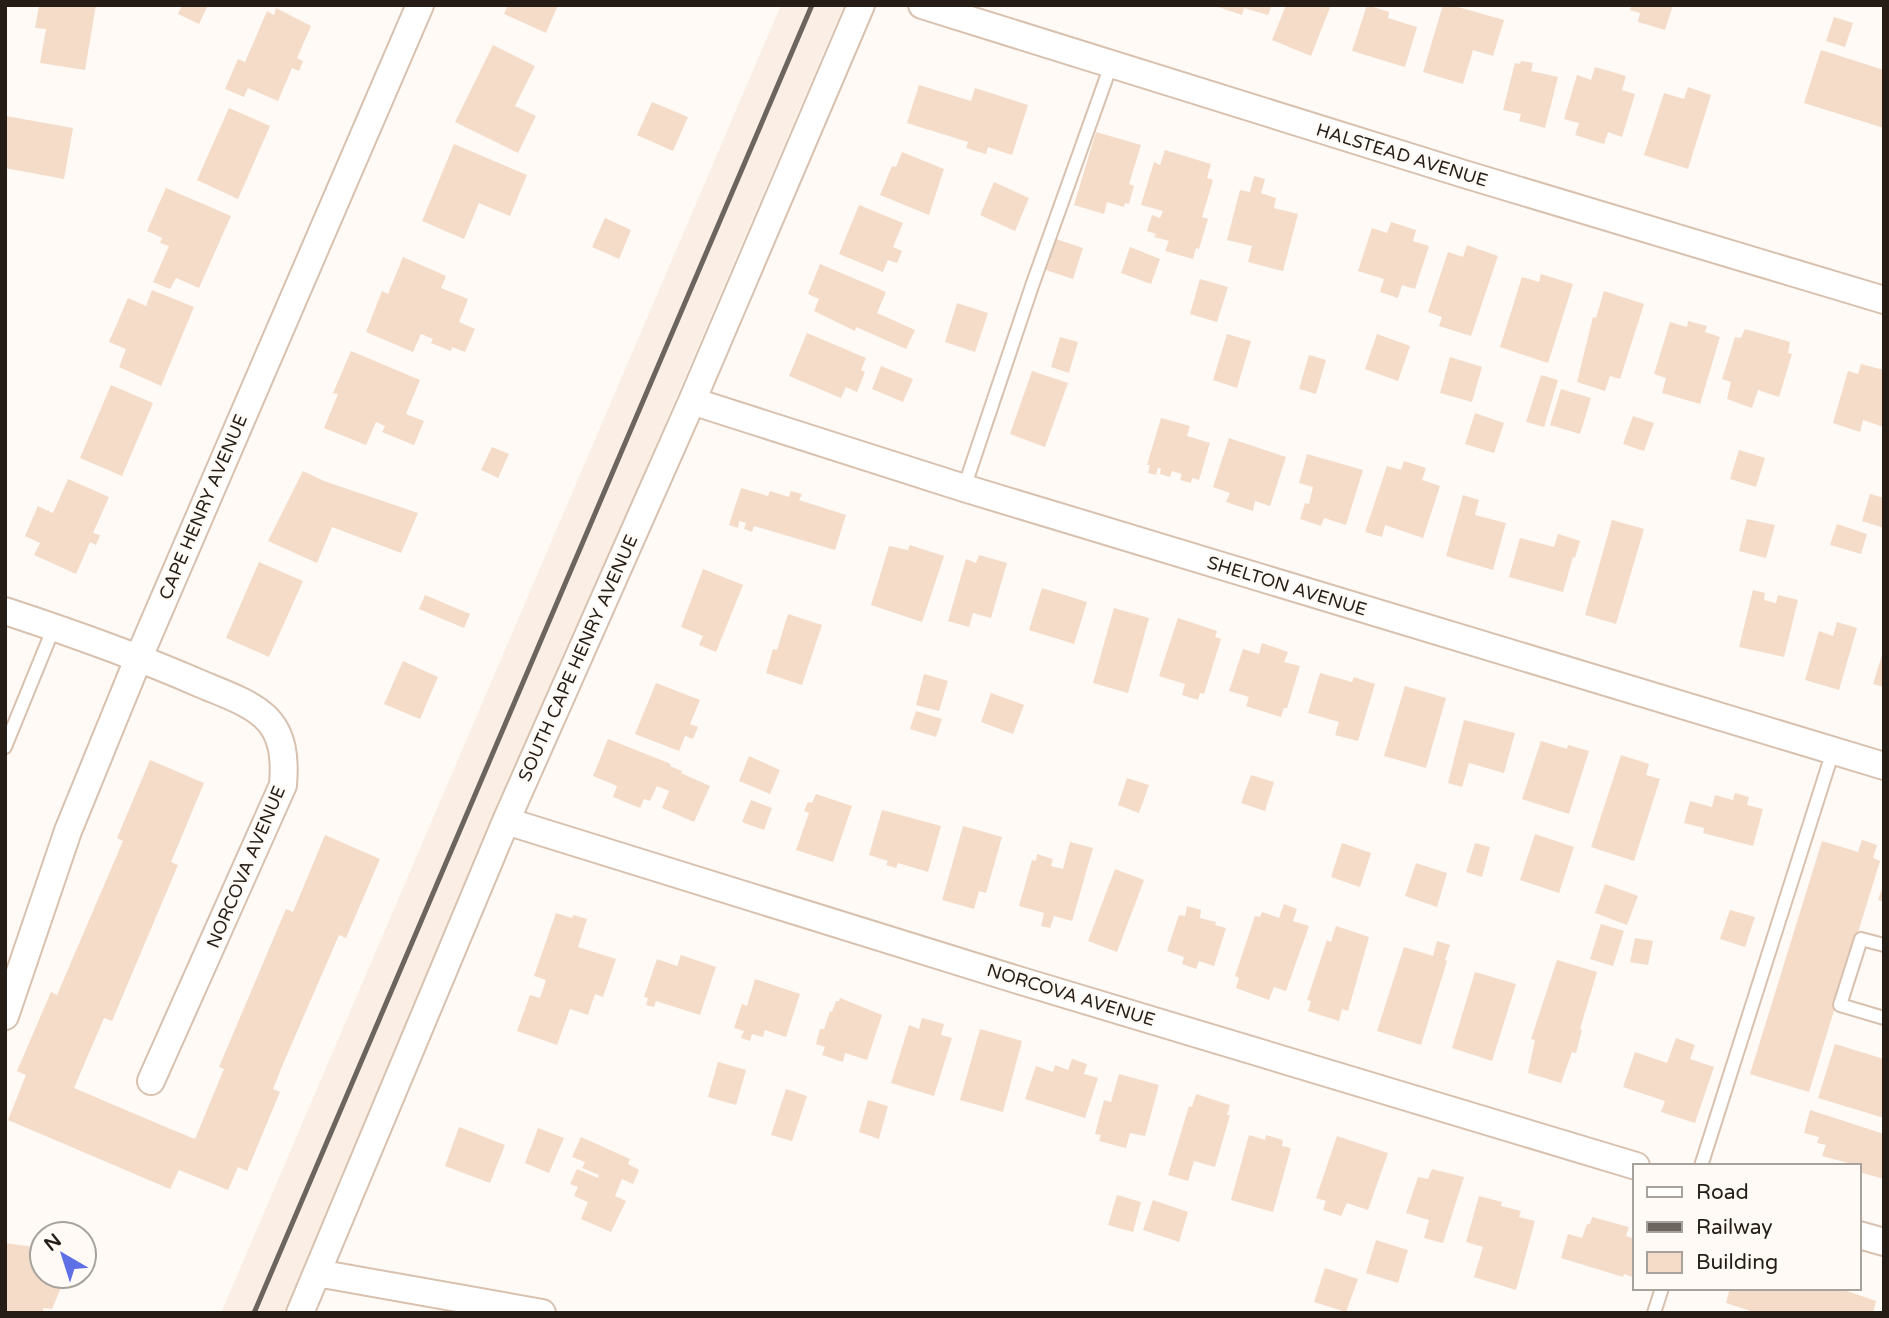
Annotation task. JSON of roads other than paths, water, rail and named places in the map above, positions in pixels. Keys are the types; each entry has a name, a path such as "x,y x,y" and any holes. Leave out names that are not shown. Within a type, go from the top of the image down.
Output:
{"street":[{"name":"CAPE HENRY AVENUE","path":"5,1016 68,831 139,657 420,5"},
{"name":"SOUTH CAPE HENRY AVENUE","path":"300,1313 506,821 692,401 861,5"},
{"name":"HALSTEAD AVENUE","path":"922,5 1884,300"},
{"name":"SHELTON AVENUE","path":"692,401 964,488 1884,766"},
{"name":"NORCOVA AVENUE","path":"5,611 139,657 241,702 264,716 278,735 285,758 283,785 151,1081"},
{"name":"NORCOVA AVENUE","path":"506,821 1018,980 1633,1165"},
{"path":"1861,1236 1884,1242"},
{"path":"317,1273 542,1313"}],"lane":[{"path":"964,488 1033,283 1111,65"},
{"path":"5,747 54,627"},
{"path":"1702,1164 1833,751"},
{"path":"1884,945 1861,939 1840,1005 1884,1018"},
{"path":"1654,1313 1661,1290"}],"railway":[{"path":"254,1313 812,5"}]}
